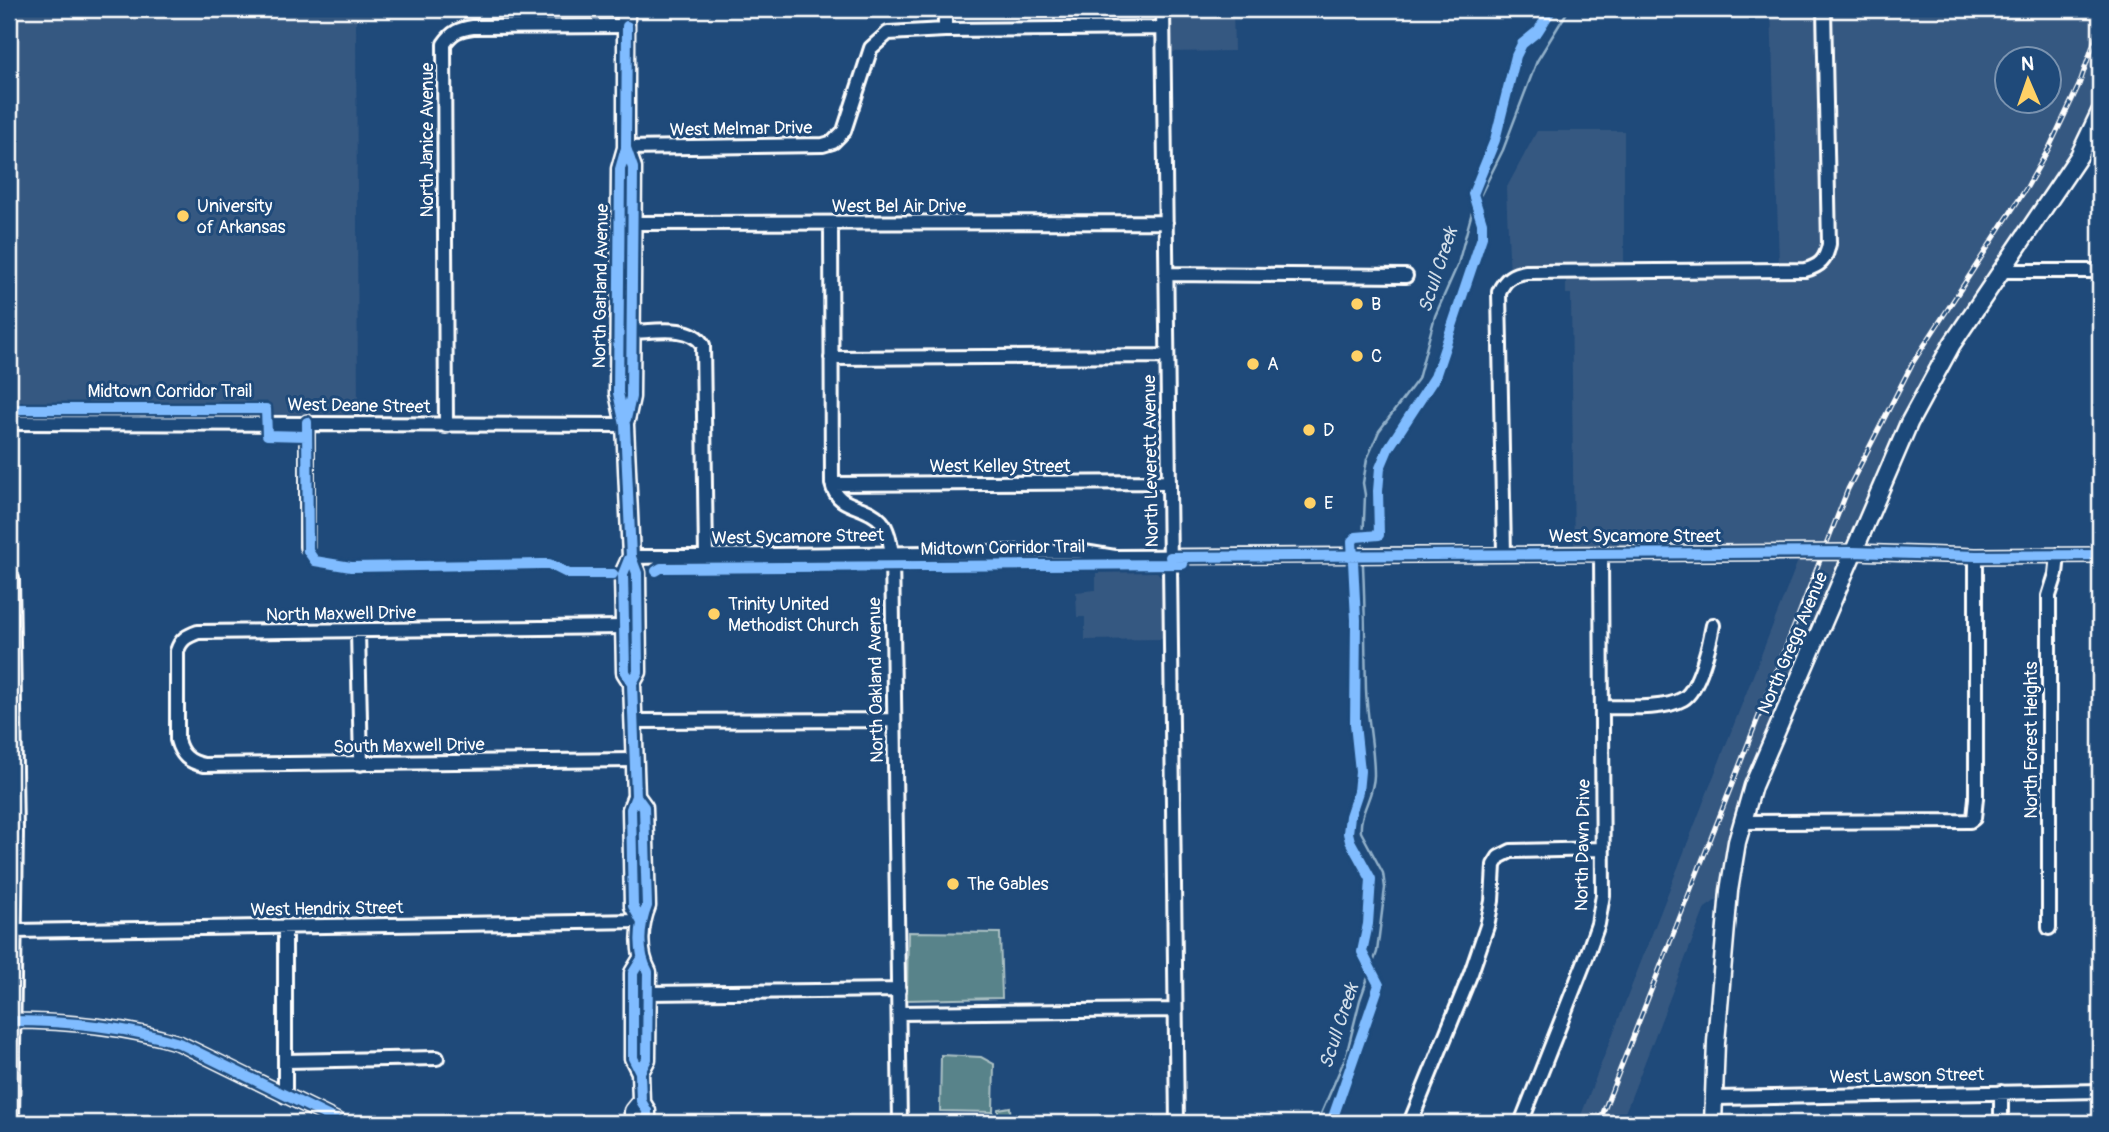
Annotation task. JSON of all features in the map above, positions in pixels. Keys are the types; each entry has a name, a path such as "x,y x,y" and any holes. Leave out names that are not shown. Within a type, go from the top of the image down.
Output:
{"main road":[{"name":"North Garland Avenue","path":"626,9 626,148 620,169 618,397 625,425 631,557 637,573 638,672 632,683 636,796 631,809 633,906 641,921 641,960 633,973 633,1058 640,1072 640,1101 647,1111 647,1123"},
{"name":"North Gregg Avenue","path":"1713,1123 1729,891 1742,822 1753,786 1909,423 1933,376 2095,134 2100,112"},
{"name":"North Garland Avenue","path":"625,425 631,397 633,169 626,148"},
{"name":"North Garland Avenue","path":"631,557 623,574 625,673 632,683"},
{"name":"North Garland Avenue","path":"640,1072 648,1059 648,971 641,960"},
{"name":"North Garland Avenue","path":"633,1123 633,1111 640,1101"}],"street":[{"path":"944,9 945,30"},
{"name":"North Leverett Avenue","path":"1163,9 1177,1123"},
{"path":"1504,554 1499,292 1503,283 1510,276 1526,272 1805,270 1823,262 1829,244 1824,9"},
{"name":"North Janice Avenue","path":"446,425 444,44 450,35 460,29 473,27 626,26"},
{"name":"West Melmar Drive","path":"626,148 823,145 834,142 844,131 849,119 871,48 888,33 1163,28"},
{"name":"West Bel Air Drive","path":"632,223 1166,222"},
{"path":"831,224 832,484"},
{"path":"2002,271 2100,271"},
{"path":"1166,274 1406,276"},
{"path":"630,332 689,332 703,345 706,556"},
{"path":"831,358 1167,356"},
{"path":"307,422 307,547"},
{"name":"West Deane Street","path":"9,423 625,425"},
{"name":"West Kelley Street","path":"832,484 1169,482"},
{"name":"North Oakland Avenue","path":"832,484 841,501 871,513 882,522 892,553 900,1123"},
{"name":"West Sycamore Street","path":"631,557 1077,551 1115,557 1853,552 1976,556 2100,555"},
{"name":"North Dawn Drive","path":"1521,1123 1598,924 1603,895 1601,553"},
{"name":"North Forest Heights","path":"2049,928 2049,596 2056,574 2058,555"},
{"path":"1742,822 1927,823 1970,821 1974,818 1976,556"},
{"path":"12,578 16,833 11,1021 12,1123"},
{"path":"1602,707 1653,706 1674,703 1685,698 1693,689 1713,625"},
{"name":"North Maxwell Drive","path":"186,758 177,740 176,662 180,643 188,635 198,632 624,628"},
{"path":"358,632 361,764"},
{"path":"633,722 893,720"},
{"name":"South Maxwell Drive","path":"186,758 204,765 634,760"},
{"path":"1410,1123 1488,926 1494,865 1499,856 1511,851 1603,849"},
{"name":"West Hendrix Street","path":"14,931 641,921"},
{"path":"285,928 285,1096"},
{"path":"648,993 899,990"},
{"path":"899,1013 1175,1010"},
{"path":"11,1021 92,1024 152,1034 179,1043 342,1123"},
{"path":"286,1061 438,1058"},
{"name":"West Lawson Street","path":"1714,1098 2100,1091"},
{"path":"2001,1092 2001,1123"}],"shaded area":[{"name":"University of Arkansas","path":"9,9 608,9 608,12 446,12 442,18 356,17 358,414 9,413"},
{"path":"1163,9 1233,9 1234,51 1163,52"},
{"path":"1771,9 2100,9 2100,112 1952,344 1753,786 1729,891 1705,908 1621,1123 1578,1123 1801,553 1574,554 1571,294 1566,294 1566,272 1510,276 1506,189 1537,131 1624,131 1624,271 1805,270 1821,262 1779,265"},
{"path":"1157,572 1162,578 1162,639 1085,640 1085,617 1077,617 1076,592 1096,590 1096,573"}],"green space":[{"path":"908,932 1000,933 1002,998 907,1000"},
{"path":"941,1055 981,1057 994,1064 993,1112 940,1111"},
{"path":"1010,1107 1011,1123 998,1123 998,1109"}],"waterway":[{"name":"Scull Creek","path":"1363,544 1363,483 1367,459 1379,431 1418,379 1435,316 1458,264 1472,212 1503,150 1537,61 1569,9"},
{"name":"Scull Creek","path":"1317,1123 1346,1056 1360,1000 1377,952 1385,888 1383,873 1361,832 1362,818 1372,790 1374,775 1366,689 1363,565"}],"railway":[{"path":"1599,1123 1848,489 1912,364 2027,187 2049,148 2079,85 2100,25"}],"cycle path":[{"path":"1331,1123 1379,985 1362,952 1368,924 1371,879 1348,833 1360,771 1355,724 1356,620 1352,541 1356,537 1379,535 1380,468 1388,449 1435,377 1482,237 1482,223 1473,194 1495,140 1516,56 1522,44 1538,31 1552,9"},
{"path":"627,26 626,148 620,169 618,393 625,425 631,557 637,573 638,672 632,683"},
{"path":"626,148 633,168 631,397 626,419"},
{"name":"Midtown Corridor Trail","path":"9,409 266,409 267,435 307,436"},
{"path":"307,422 308,551 315,561 351,567 549,564 569,574 613,574"},
{"path":"1170,557 1853,552 1976,556 2100,555"},
{"path":"629,559 623,574 625,672 632,683 636,796 631,809 633,906 641,921"},
{"name":"Midtown Corridor Trail","path":"656,571 661,568 1183,564"},
{"path":"636,796 644,807 647,906 640,939 648,972 647,1059 640,1072"},
{"path":"641,960 633,973 633,1058 640,1072 641,1101 647,1111 647,1123"},
{"path":"9,1021 95,1026 137,1032 179,1043 342,1123"}],"place":[{"name":"University of Arkansas","path":"183,216"},
{"name":"B","path":"1357,304"},
{"name":"C","path":"1357,356"},
{"name":"A","path":"1253,364"},
{"name":"D","path":"1309,430"},
{"name":"E","path":"1310,503"},
{"name":"Trinity United Methodist Church","path":"714,614"},
{"name":"The Gables","path":"953,884"}]}
